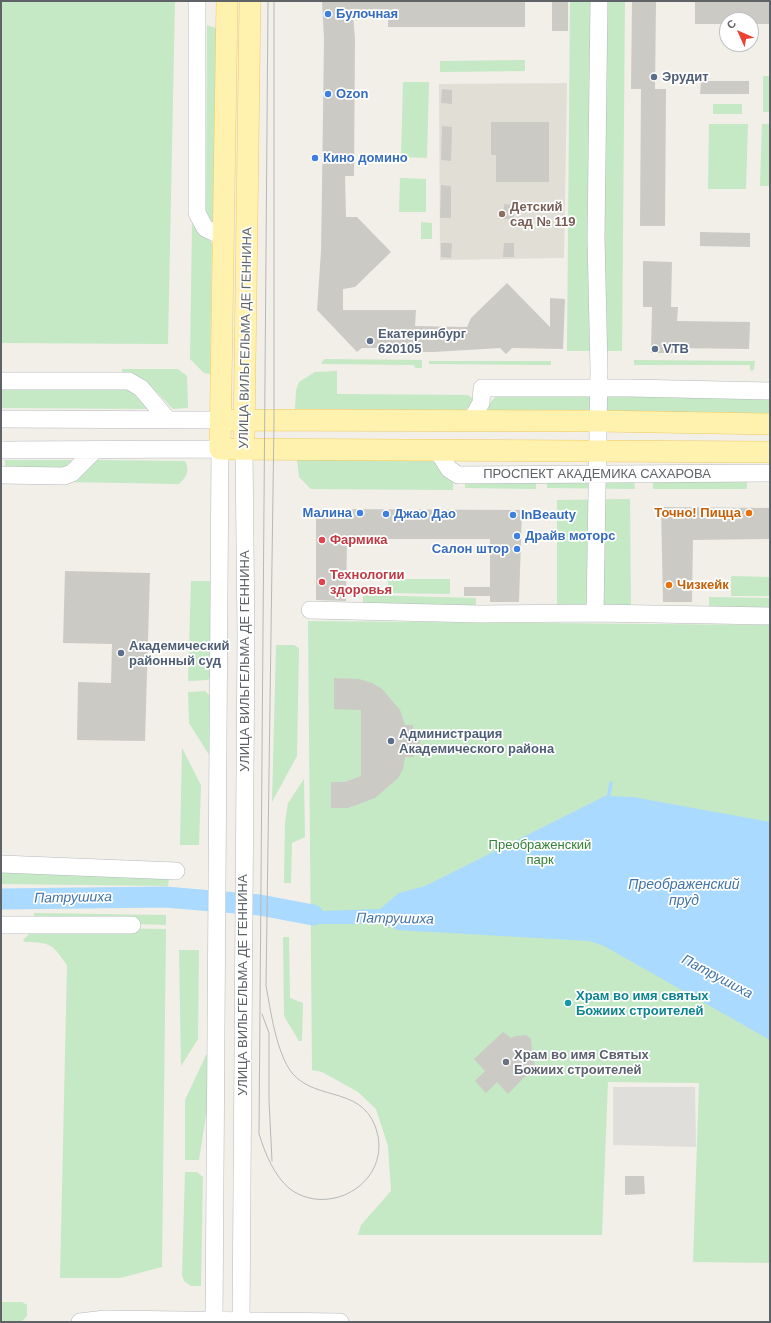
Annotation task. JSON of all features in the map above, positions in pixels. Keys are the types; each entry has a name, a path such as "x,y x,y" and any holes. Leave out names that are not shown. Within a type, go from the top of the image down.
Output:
{"main road":[{"name":"УЛИЦА ВИЛЬГЕЛЬМА ДЕ ГЕННИНА","path":"220,450 227,1"},
{"name":"УЛИЦА ВИЛЬГЕЛЬМА ДЕ ГЕННИНА","path":"244,450 250,1"},
{"path":"220,420 470,422 597,421 770,424"},
{"name":"ПРОСПЕКТ АКАДЕМИКА САХАРОВА","path":"220,450 770,452"}],"street":[{"name":"УЛИЦА ВИЛЬГЕЛЬМА ДЕ ГЕННИНА","path":"197,1 197,213 205,228 224,237"},
{"path":"596,613 597,421 599,388 596,230 599,1"},
{"path":"1,381 129,381 141,388 168,420"},
{"path":"470,422 481,404 482,388 599,388 770,391"},
{"path":"1,420 220,420"},
{"name":"ПРОСПЕКТ АКАДЕМИКА САХАРОВА","path":"1,450 220,450"},
{"path":"1,475 64,476 72,473 95,450"},
{"name":"УЛИЦА ВИЛЬГЕЛЬМА ДЕ ГЕННИНА","path":"214,1321 220,450"},
{"name":"УЛИЦА ВИЛЬГЕЛЬМА ДЕ ГЕННИНА","path":"241,1321 246,628 244,450"},
{"name":"ПРОСПЕКТ АКАДЕМИКА САХАРОВА","path":"437,450 449,469 458,475 770,473"},
{"path":"310,610 479,614 596,613 770,616"},
{"path":"1,864 176,870"},
{"path":"1,925 132,926"},
{"path":"80,1322 105,1318 340,1322"}],"shaded area":[{"name":"Детский сад № 119","path":"567,83 564,258 440,260 439,84"},
{"path":"613,1087 695,1087 696,1147 613,1145"}],"green space":[{"path":"1,1 175,1 168,344 1,343"},
{"path":"570,1 625,1 622,351 567,351"},
{"path":"207,25 218,29 218,224 211,222 206,212"},
{"path":"525,60 525,71 440,72 440,61"},
{"path":"763,76 770,76 770,112 763,112"},
{"path":"403,82 429,82 427,158 401,157"},
{"path":"713,104 742,104 742,114 713,114"},
{"path":"709,124 748,124 746,189 708,189"},
{"path":"762,124 770,124 770,186 760,186"},
{"path":"400,178 426,179 426,212 399,212"},
{"path":"421,222 432,223 432,239 421,239"},
{"path":"192,224 212,243 210,374 204,373 190,359"},
{"path":"324,359 422,360 422,368 415,368 414,365 321,364"},
{"path":"634,360 755,361 754,369 752,371 750,370 750,365 634,365"},
{"path":"429,361 551,361 551,365 429,364"},
{"path":"122,369 178,369 187,376 188,408 173,409 144,381 130,374 122,373"},
{"path":"337,371 337,394 468,395 472,398 473,403 465,410 295,409 296,390 299,382 315,372"},
{"path":"1,388 124,389 131,391 149,409 1,408"},
{"path":"502,395 592,395 592,413 485,413 484,410 495,397"},
{"path":"607,395 770,396 770,414 606,413"},
{"path":"297,459 433,461 453,476 453,490 311,489 299,477"},
{"path":"5,460 75,460 68,468 5,471"},
{"path":"95,460 185,461 187,464 187,473 179,484 65,482"},
{"path":"536,478 536,489 465,488 465,479"},
{"path":"547,478 634,480 635,489 547,488"},
{"path":"653,479 747,479 747,489 653,489"},
{"path":"630,499 631,611 557,610 557,500"},
{"path":"731,576 770,577 770,596 731,596"},
{"path":"388,579 450,579 450,594 388,593"},
{"path":"191,581 213,581 213,675 208,680 188,681"},
{"path":"363,595 476,598 476,610 363,610"},
{"path":"709,597 770,598 770,611 709,612"},
{"name":"Преображенский парк","path":"308,621 770,625 770,1263 693,1262 699,1083 608,1082 602,1235 358,1235 361,1225 391,1191 388,1146 376,1109 358,1092 322,1072 312,1070"},
{"path":"276,645 294,645 299,648 297,756 272,802"},
{"path":"205,691 212,698 211,758 189,723 188,692"},
{"path":"182,748 201,785 199,845 180,845"},
{"path":"304,779 305,837 292,843 291,883 284,883 285,822 288,803"},
{"path":"1,872 170,872 168,886 1,884"},
{"path":"34,913 166,915 166,925 35,921"},
{"path":"36,927 166,929 162,1267 120,1278 60,1278 67,965 54,948 46,944 25,942 23,940"},
{"path":"283,937 289,937 290,998 303,1003 302,1041 299,1041 284,1016"},
{"path":"179,950 199,950 198,1039 181,1066"},
{"path":"209,1053 209,1096 199,1160 185,1160 185,1100 206,1055"},
{"path":"185,1172 197,1172 203,1177 201,1286 191,1286 184,1281 182,1275"},
{"path":"1,1302 22,1302 27,1305 27,1316 22,1321 1,1321"}],"water":[{"name":"Преображенский пруд","path":"605,796 633,797 770,822 770,1040 604,946 589,941 397,930 385,924 321,924 285,920 285,904 321,911 380,909 399,893 425,886"}],"building":[{"path":"322,1 525,1 525,27 388,27 388,14 353,14 355,39 354,176 345,176 346,217 357,217 391,252 355,287 343,289 343,310 416,310 415,326 467,327 471,318 507,283 550,327 550,298 565,299 563,349 512,348 506,354 500,348 415,352 415,348 362,348 357,352 317,310 321,251 324,38"},
{"path":"552,1 568,1 568,31 552,31"},
{"path":"632,1 656,1 655,89 666,89 665,226 640,226 641,89 631,89"},
{"path":"695,1 770,1 770,24 759,24 759,12 719,12 719,24 695,24"},
{"path":"701,81 749,81 749,94 700,94"},
{"path":"442,89 452,90 452,104 441,103"},
{"path":"491,122 549,122 549,182 496,182 496,155 491,155"},
{"path":"442,126 452,127 451,161 441,160"},
{"path":"441,185 451,186 451,218 440,218"},
{"path":"504,204 514,205 514,219 503,219"},
{"path":"700,232 750,233 750,247 700,246"},
{"path":"441,243 452,243 451,258 441,257"},
{"path":"504,243 514,243 514,257 503,257"},
{"path":"643,261 672,262 671,307 678,307 677,321 750,322 749,349 677,348 677,353 651,353 652,307 643,307"},
{"path":"661,507 770,508 770,539 693,540 692,602 663,602"},
{"path":"316,509 522,510 519,602 490,602 490,596 464,596 464,587 490,587 490,539 347,539 346,601 316,600"},
{"name":"Академический районный суд","path":"65,571 150,573 145,741 77,740 78,682 111,683 112,644 63,643"},
{"name":"Администрация Академического района","path":"334,678 359,679 372,683 382,689 400,710 405,725 413,725 413,732 420,732 420,751 414,751 414,757 405,757 403,769 398,778 375,798 348,808 331,808 331,782 345,782 361,776 361,710 334,709"},
{"name":"Храм во имя Святых Божиих строителей","path":"503,1032 511,1038 526,1035 531,1039 532,1052 530,1057 534,1061 535,1066 508,1094 497,1082 486,1093 475,1081 485,1071 474,1059"},
{"path":"625,1176 644,1176 645,1194 625,1195"}],"waterway":[{"path":"608,799 611,783"},
{"name":"Патрушиха","path":"1,899 165,897 260,905 313,915"}],"tram line":[{"path":"268,1 259,1134 271,1164 284,1184 305,1197 321,1199 337,1197 352,1191 364,1182 373,1169 378,1153 378,1136 372,1120 363,1108 353,1101 314,1088 302,1082 292,1073 286,1064 278,1043 266,986 274,421 274,1"},
{"path":"262,1014 269,1033 269,1100 272,1161"}],"place":[{"name":"Булочная","path":"328,14"},
{"name":"Эрудит","path":"654,77"},
{"name":"Ozon","path":"328,94"},
{"name":"Кино домино","path":"315,158"},
{"name":"Детский сад № 119","path":"502,214"},
{"name":"Екатеринбург 620105","path":"370,341"},
{"name":"VTB","path":"655,349"},
{"name":"Малина","path":"360,513"},
{"name":"Точно! Пицца","path":"749,513"},
{"name":"Джао Дао","path":"386,514"},
{"name":"InBeauty","path":"513,515"},
{"name":"Драйв моторс","path":"517,536"},
{"name":"Фармика","path":"322,540"},
{"name":"Салон штор","path":"517,549"},
{"name":"Технологии здоровья","path":"322,582"},
{"name":"Чизкейк","path":"669,585"},
{"name":"Академический районный суд","path":"121,653"},
{"name":"Администрация Академического района","path":"391,741"},
{"name":"Храм во имя святых Божиих строителей","path":"568,1003"},
{"name":"Храм во имя Святых Божиих строителей","path":"506,1062"}]}
